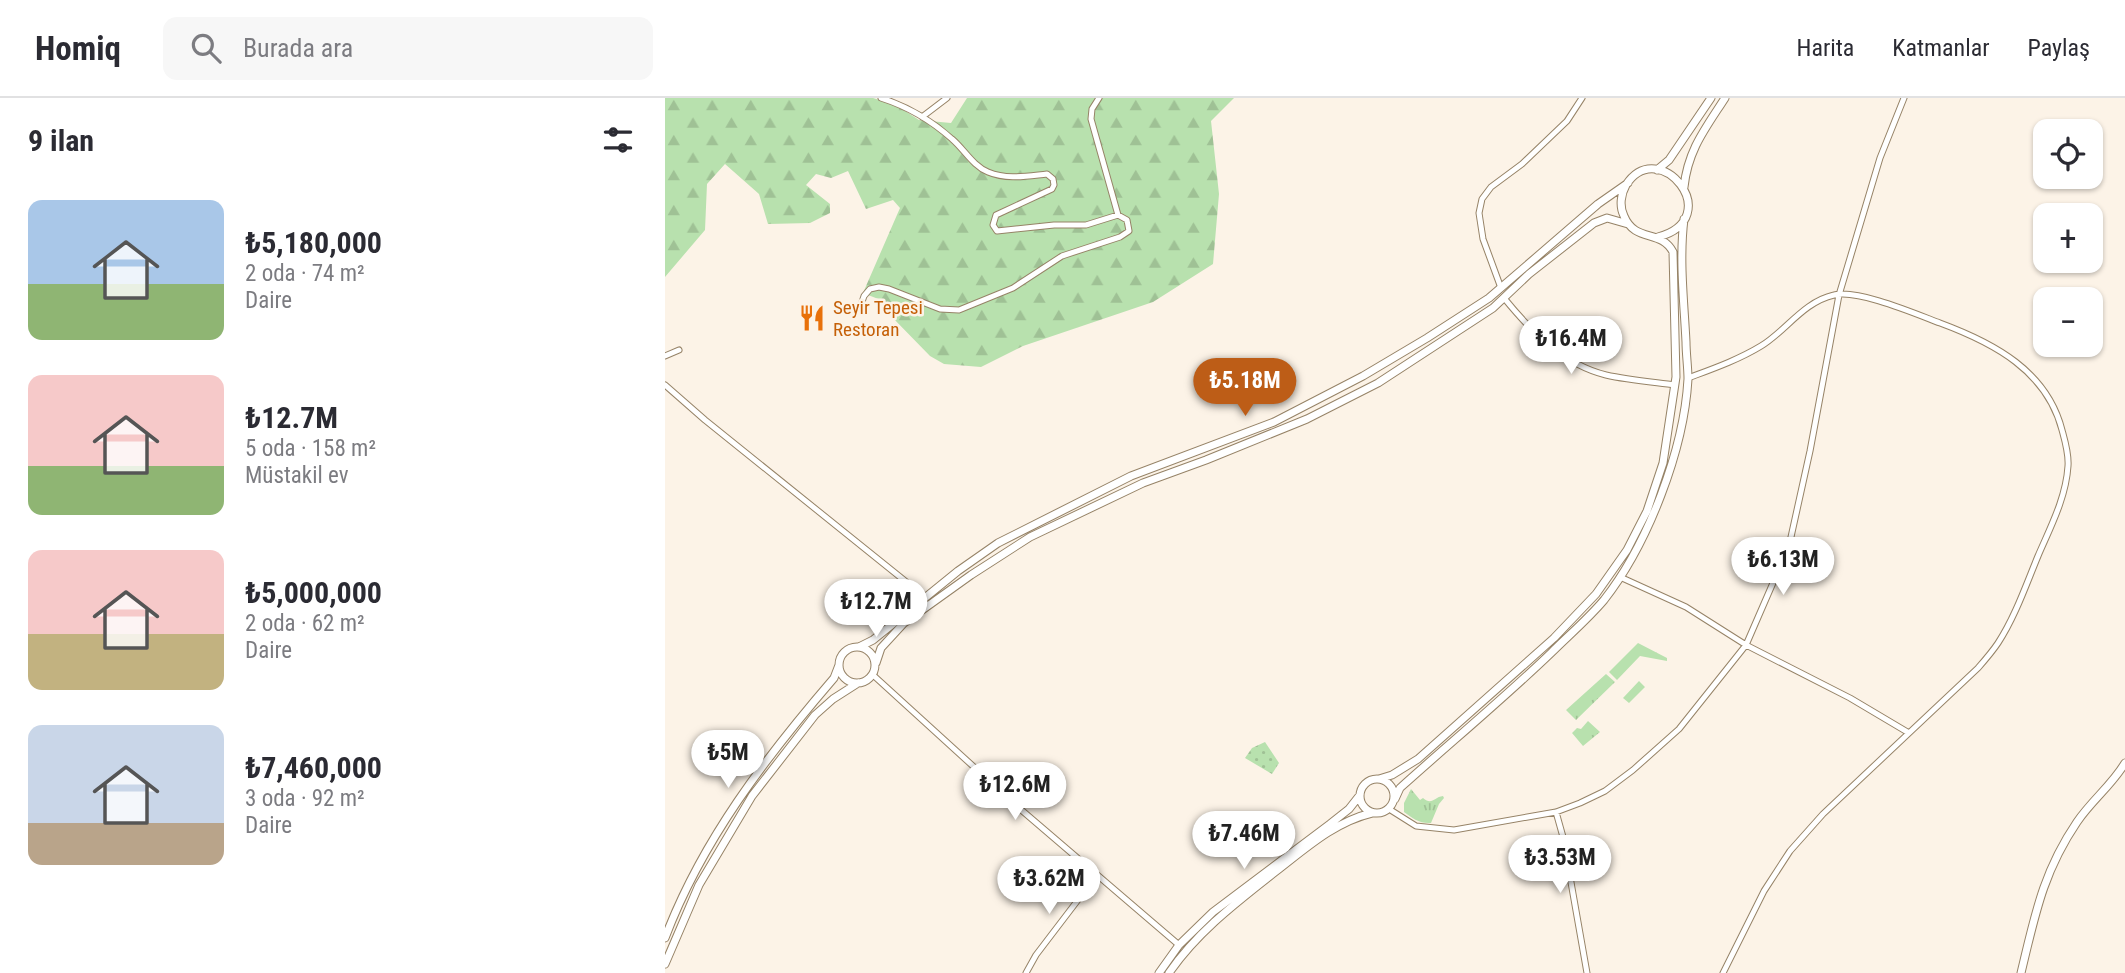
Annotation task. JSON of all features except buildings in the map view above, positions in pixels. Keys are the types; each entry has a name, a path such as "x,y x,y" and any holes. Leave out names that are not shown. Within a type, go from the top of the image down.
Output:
{"street":[{"path":"881,98 922,117 952,139 988,173 1008,178 1047,174 1053,179 1052,188 996,215 993,225 997,232 1054,225 1086,225 1118,215"},
{"path":"922,117 947,98"},
{"path":"860,308 870,289 879,287 940,309 959,310 1013,288 1062,256 1120,237 1129,231 1127,220 1118,215 1091,119 1091,109 1099,98"},
{"path":"1500,288 1483,239 1479,213 1482,199 1491,187 1521,164 1567,121 1582,98"},
{"path":"1657,170 1669,160 1711,98"},
{"path":"1684,187 1686,165 1725,98"},
{"path":"1389,809 1416,825 1454,830 1556,812 1605,791 1679,729 1746,645 1789,546 1839,295 1880,158 1904,98"},
{"path":"665,938 693,873 744,791 834,678 840,659 847,650 873,640 998,543 1131,476 1274,422 1363,376 1489,298 1598,204 1636,175 1646,171 1667,172 1677,178 1688,197 1681,245 1688,378 1682,417 1661,496 1647,530 1603,601 1400,788 1389,809 1378,814 1372,813 1363,806 1361,789 1368,781 1392,775 1417,760 1554,638 1596,594 1627,550 1647,511 1663,463 1675,385 1674,252 1658,237"},
{"path":"1628,183 1623,192 1622,214 1636,232 1658,237 1678,228 1684,219"},
{"path":"665,964 699,885 752,796 815,715 833,699 858,683 869,680 881,648 904,623 1030,537 1143,483 1307,419 1378,383 1493,308 1529,274 1594,223 1607,218 1628,224"},
{"path":"1688,378 1719,367 1762,346 1810,305 1834,295 1884,302 1952,327 1993,347 2015,360 2035,377 2048,394 2059,416 2069,465 2060,503 1999,643 1978,668 1823,814 1790,851 1764,891 1723,973"},
{"path":"1504,298 1541,339 1561,355 1583,367 1605,374 1675,385"},
{"path":"665,356 679,350"},
{"path":"665,385 925,597"},
{"path":"1620,577 1686,607 1746,645 1850,698 1909,733"},
{"path":"859,647 870,652 876,663"},
{"path":"839,665 847,680 858,683"},
{"path":"873,675 1019,808 1179,945"},
{"path":"2021,973 2034,916 2056,855 2078,820 2118,775 2125,763"},
{"path":"1379,779 1389,783 1395,799"},
{"path":"1159,973 1179,945 1213,912 1349,809 1360,795"},
{"path":"1556,812 1563,837 1587,973"},
{"path":"1168,973 1181,955 1219,917 1314,841 1340,824 1372,813"},
{"path":"1026,973 1036,955 1097,875"}],"green space":[{"path":"665,98 873,98 896,105 919,120 951,123 967,98 1234,98 1211,121 1219,194 1213,264 1153,302 1023,346 981,367 944,364 930,356 890,315 891,304 863,293 900,208 893,200 866,209 848,171 831,178 816,174 806,185 830,204 830,213 810,223 768,224 759,194 725,164 707,184 705,230 665,277"},
{"path":"1638,643 1667,658 1667,661 1640,656 1617,680 1609,672"},
{"path":"1606,674 1615,682 1576,720 1566,710"},
{"path":"1639,681 1645,687 1629,703 1623,698"},
{"path":"1588,721 1600,732 1583,746 1572,733 1577,728 1581,729"},
{"path":"1265,742 1279,763 1272,774 1245,758 1252,748"},
{"path":"1411,789 1420,800 1423,798 1431,801 1443,796 1431,823 1420,822 1404,812 1404,803"}],"place":[{"name":"Seyir Tepesi Restoran","path":"812,318"}]}
